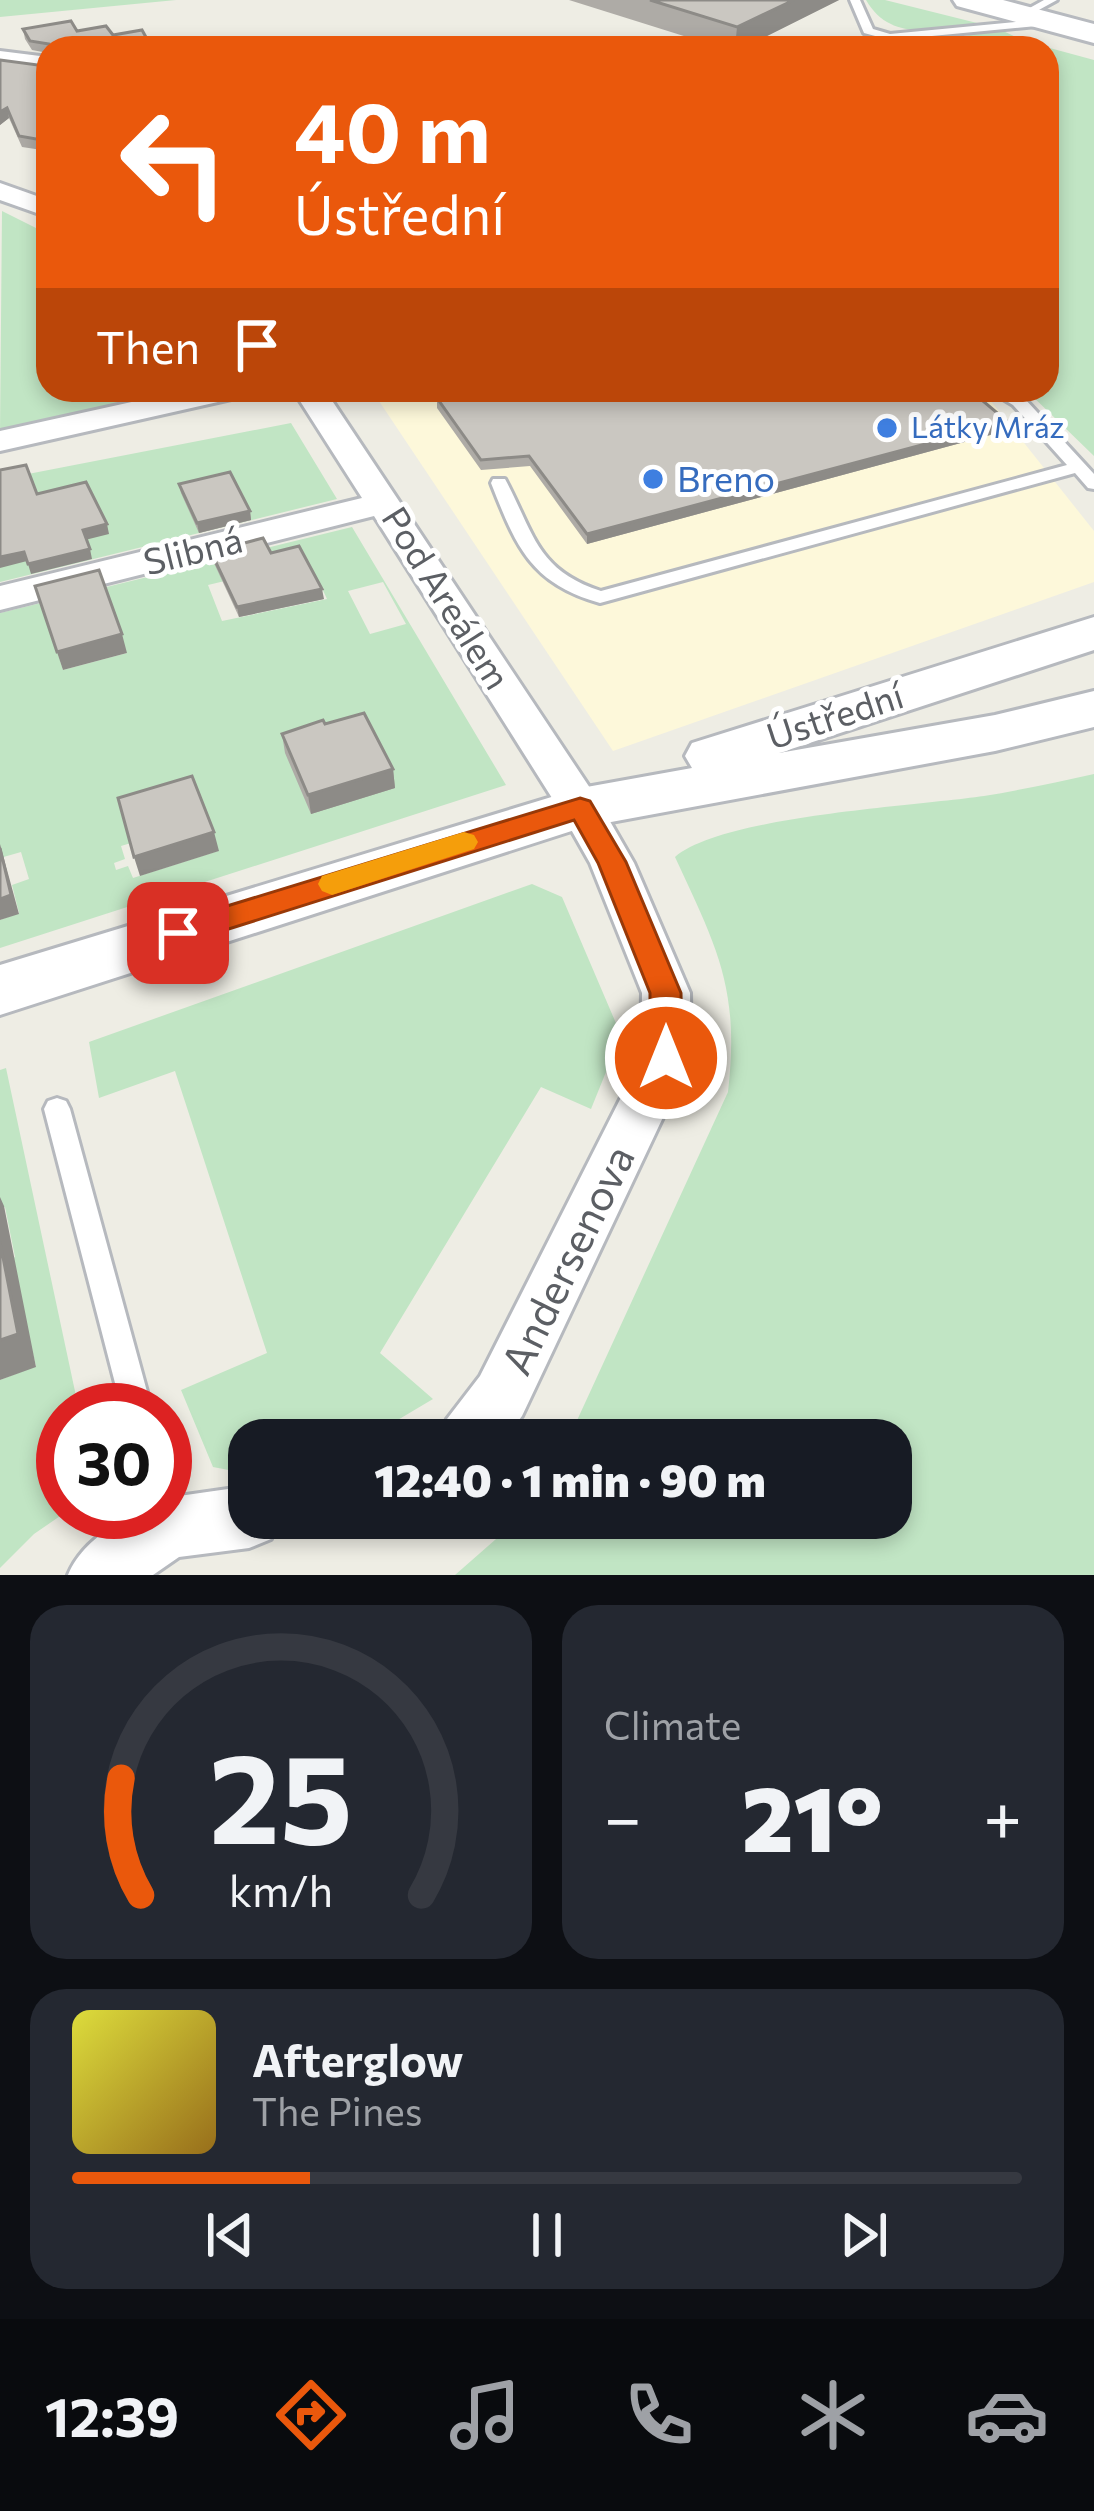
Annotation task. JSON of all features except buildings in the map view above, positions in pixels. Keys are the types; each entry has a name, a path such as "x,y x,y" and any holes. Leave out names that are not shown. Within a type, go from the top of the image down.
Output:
{"main road":[{"path":"968,0 1040,12 1094,34"}],"street":[{"path":"0,58 36,62"},
{"path":"2,192 36,185"},
{"path":"2,192 36,205"},
{"path":"0,441 176,402"},
{"name":"Pod Areálem","path":"317,402 580,808"},
{"name":"Slibná","path":"0,598 385,503"},
{"name":"Ústřední","path":"0,990 580,808 672,769 1094,633"},
{"name":"Ústřední","path":"580,808 994,733 1094,709"},
{"name":"Andersenova","path":"484,1419 502,1396 666,1058 666,993 612,862 580,808"},
{"path":"192,1519 228,1518"},
{"path":"99,1575 143,1539"}],"lane":[{"path":"855,0 868,31 886,36"},
{"path":"896,36 1040,12"},
{"path":"1019,402 1094,484"},
{"path":"499,483 535,566 572,590 600,597 1079,467"},
{"path":"57,1109 130,1383"}],"shaded area":[{"path":"380,402 992,402 1094,531 1094,582 613,751"}],"green space":[{"path":"0,0 176,0 0,17"},
{"path":"866,0 885,0 977,23 930,30 901,28 876,14"},
{"path":"999,29 1014,36 964,36"},
{"path":"1059,50 1094,60 1094,456 1038,402 1059,402"},
{"path":"2,211 36,228 36,402 133,402 0,432"},
{"path":"291,423 337,499 0,582 0,501 28,474"},
{"path":"352,527 506,785 0,948 0,920 19,913 12,885 29,879 21,852 0,858 0,613","holes":["266,571 319,582 327,599 222,621 208,585","383,582 406,624 370,634 348,591","50,628 127,653 63,670","131,843 218,851 133,878 128,866 116,870 114,863 125,859 121,846"]},
{"path":"1094,774 1094,1575 455,1575 496,1539 912,1539 912,1419 578,1419 728,1092 728,996 703,917 675,857 699,843 775,822 984,796"},
{"path":"532,884 562,897 621,1035 591,1109 541,1087 380,1353 433,1399 399,1419 228,1419 228,1470 213,1467 192,1416 192,1385 267,1353 175,1071 99,1098 89,1042"},
{"path":"6,1068 73,1383 36,1383 36,1533 0,1568 0,1380 36,1366 10,1260 15,1257 5,1207 0,1208 0,1070"}],"slow traffic":[{"path":"332,884 464,842"}],"place":[{"name":"Látky Mráz","path":"887,428"},
{"name":"Breno","path":"653,479"}],"route":[{"path":"178,933 580,808 612,862 666,993 666,1058"}]}
